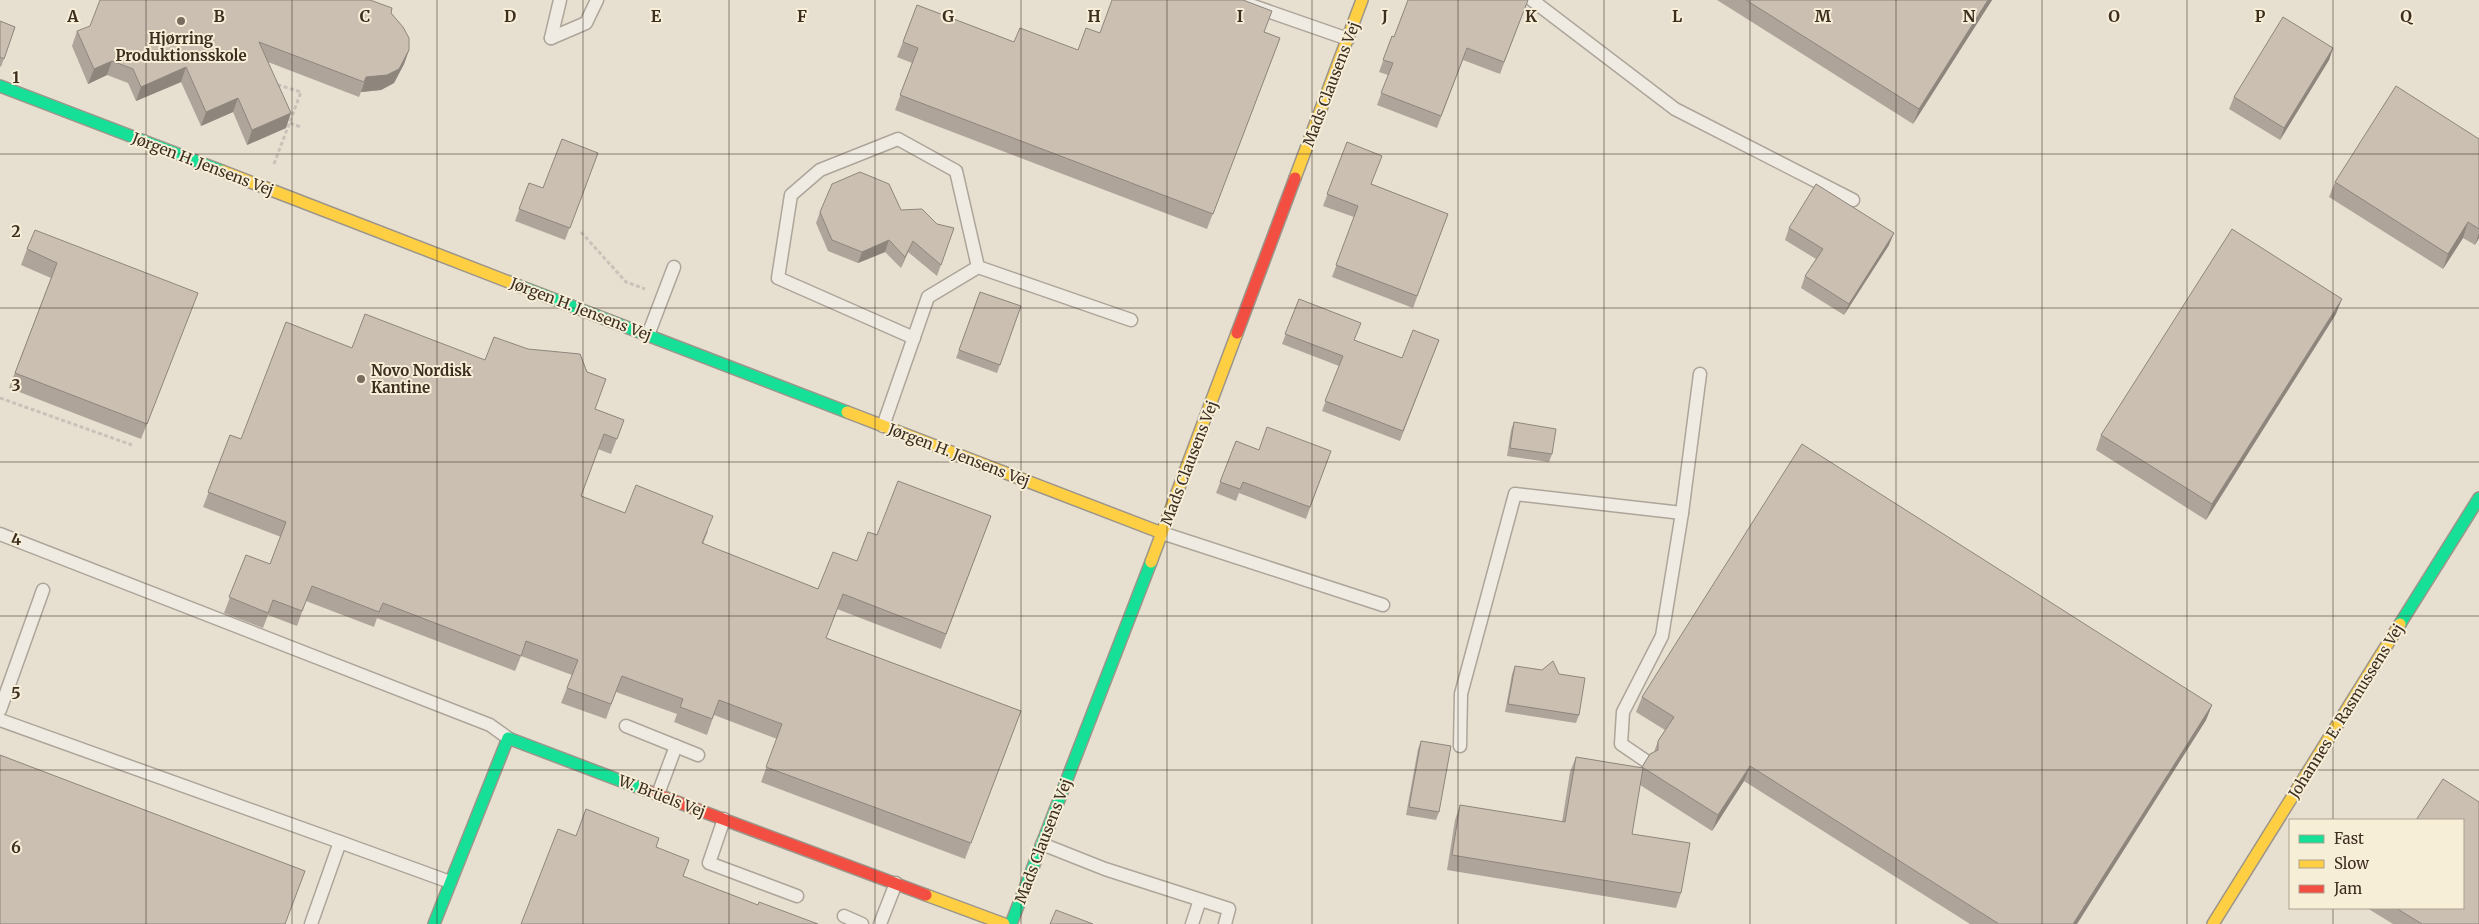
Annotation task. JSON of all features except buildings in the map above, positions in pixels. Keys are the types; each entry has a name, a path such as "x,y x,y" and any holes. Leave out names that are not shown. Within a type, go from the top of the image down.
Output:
{"street":[{"name":"Mads Clausens Vej","path":"1011,924 1162,533 1362,0"},
{"name":"Jørgen H. Jensens Vej","path":"0,86 1162,533"},
{"name":"Johannes E. Rasmussens Vej","path":"2213,924 2479,498"},
{"name":"W. Brüels Vej","path":"508,738 1004,924"},
{"path":"434,924 508,738"}],"lane":[{"path":"560,0 551,38 586,23 597,0"},
{"path":"1236,0 1348,39"},
{"path":"1532,0 1675,109 1853,200"},
{"path":"914,338 778,278 791,195 820,170 898,139 956,171 978,266"},
{"path":"978,266 1131,320"},
{"path":"883,426 928,298 978,266"},
{"path":"648,336 674,267"},
{"path":"1646,760 1620,744 1623,712 1662,636 1682,513 1700,374"},
{"path":"1460,746 1461,694 1515,494 1682,513"},
{"path":"1162,533 1383,604"},
{"path":"0,534 490,725 508,738"},
{"path":"0,710 43,590"},
{"path":"0,720 450,882"},
{"path":"626,726 698,755"},
{"path":"658,794 676,746"},
{"path":"724,819 709,863 797,896"},
{"path":"311,924 340,842"},
{"path":"1042,844 1105,869 1229,909 1225,924"},
{"path":"880,924 896,884"},
{"path":"1192,924 1200,900"},
{"path":"844,916 862,924"}],"path":[{"path":"265,188 301,92 268,82"},
{"path":"290,122 301,127"},
{"path":"581,232 626,282 664,295"},
{"path":"0,398 132,445"}],"traffic: fast":[{"path":"0,86 222,171"},
{"path":"509,282 847,412"},
{"path":"2400,624 2479,498"},
{"path":"1011,924 1151,562"},
{"path":"434,924 508,738 645,790"}],"traffic: slow":[{"path":"1295,178 1362,0"},
{"path":"222,171 509,282"},
{"path":"1151,562 1237,333"},
{"path":"847,412 1162,533"},
{"path":"2213,924 2400,624"},
{"path":"926,895 1004,924"}],"traffic: jam":[{"path":"1237,333 1295,178"},
{"path":"645,790 926,895"}],"place":[{"name":"Hjørring Produktionsskole","path":"181,21"},
{"name":"Novo Nordisk Kantine","path":"361,379"}]}
